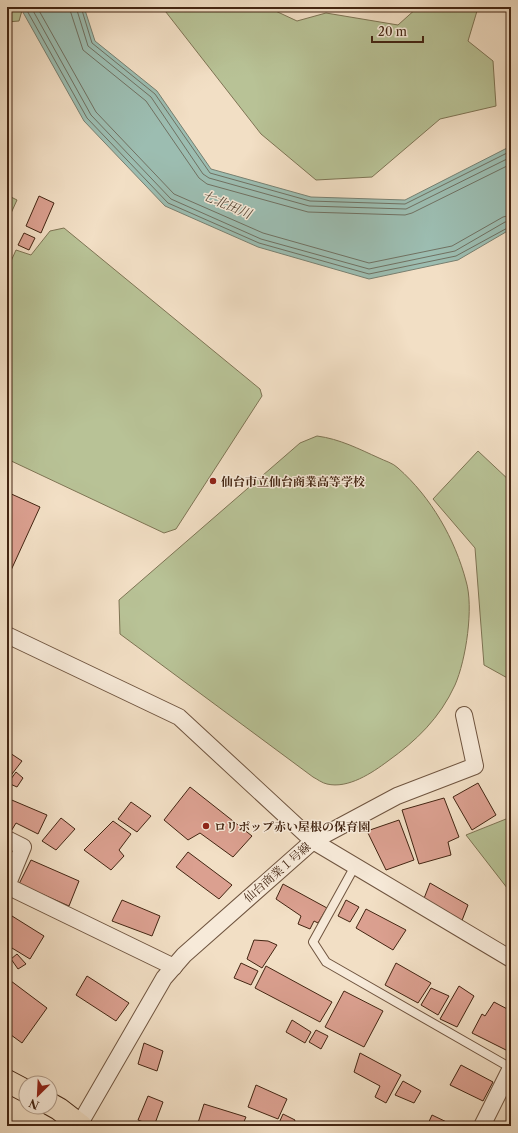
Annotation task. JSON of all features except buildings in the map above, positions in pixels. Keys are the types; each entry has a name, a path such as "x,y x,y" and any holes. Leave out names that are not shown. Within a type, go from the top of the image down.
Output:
{"main road":[{"path":"7,1081 18,1087"},
{"path":"58,1108 80,1125"}],"street":[{"name":"仙台商業１号線","path":"7,635 179,717 313,841 224,918 164,978 80,1125"},
{"path":"313,841 397,796 475,766 464,715"},
{"path":"7,839 23,847 7,886 174,967"},
{"path":"313,841 511,959"},
{"path":"482,1126 511,1068"}],"lane":[{"path":"355,866 313,942 326,962 511,1068"}],"green space":[{"path":"7,7 23,7 19,21 7,22"},
{"path":"162,7 267,7 297,21 326,13 398,25 418,7 449,7 477,11 468,41 493,61 496,106 440,119 372,177 316,180 261,134"},
{"path":"7,195 17,200 7,222"},
{"path":"64,228 260,389 262,396 176,529 164,533 7,459 7,270 16,250 31,255 50,231"},
{"path":"317,436 341,442 389,462 396,466 410,479 431,505 448,534 466,581 469,605 468,633 459,674 449,697 435,718 418,737 375,770 351,782 335,785 321,782 313,777 120,634 119,600 300,443"},
{"path":"478,451 511,482 511,680 484,665 475,548 433,499"},
{"path":"511,817 511,893 466,835"}],"water":[{"name":"七北田川","path":"20,7 84,7 95,41 157,91 211,169 311,197 405,200 511,146 511,229 458,260 369,279 258,247 165,206 84,121"}],"place":[{"name":"仙台市立仙台商業高等学校","path":"213,481"},
{"name":"ロリポップ赤い屋根の保育園","path":"206,826"}]}
